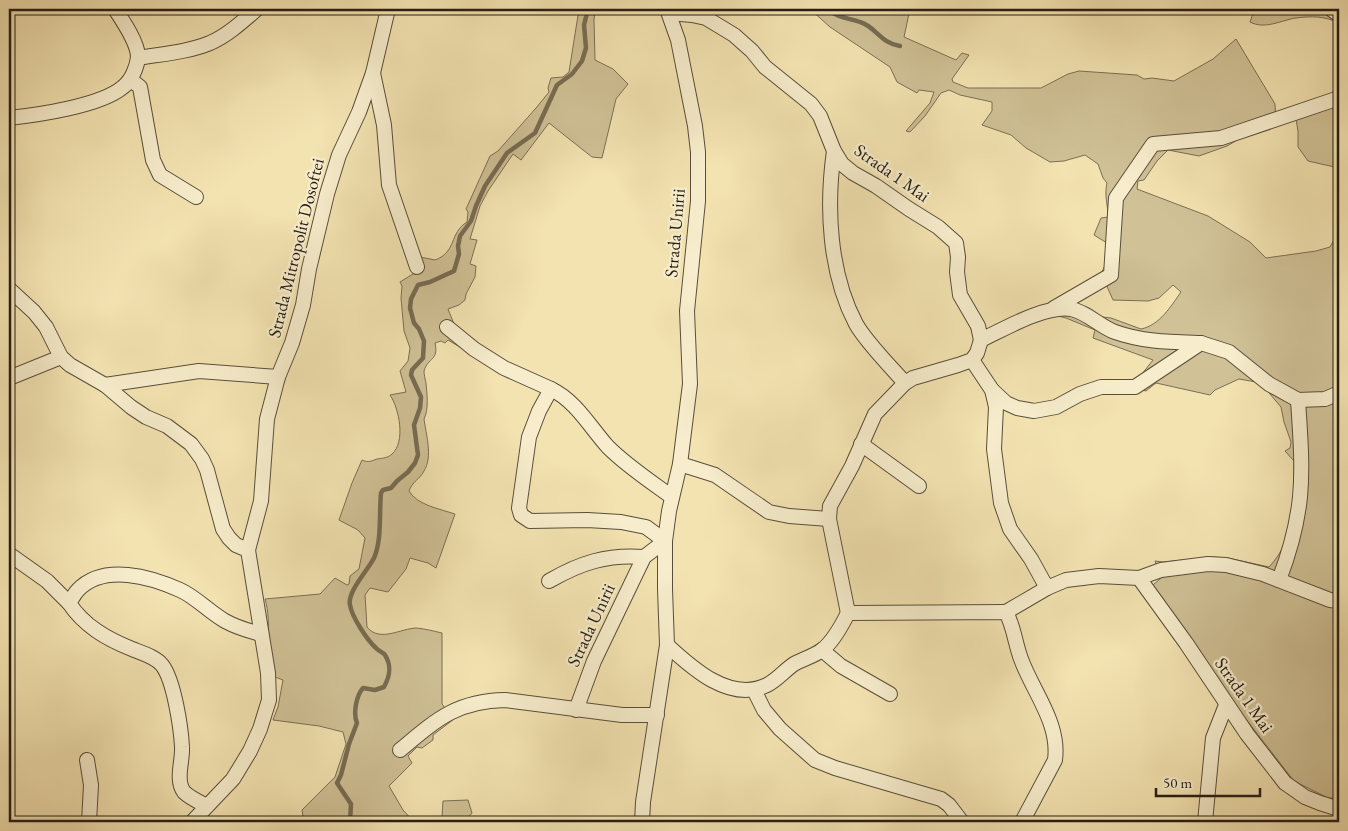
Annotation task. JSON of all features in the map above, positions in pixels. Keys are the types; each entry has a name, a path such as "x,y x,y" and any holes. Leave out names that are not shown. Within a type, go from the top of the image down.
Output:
{"street":[{"path":"9,118 39,114 95,101 121,89 131,80 138,58 135,45 115,9"},
{"path":"138,58 174,52 209,43 222,36 257,9"},
{"name":"Strada Mitropolit Dosoftei","path":"192,822 233,779 250,751 263,722 269,700 268,673 248,550 261,501 267,419 278,376 292,343 303,305 309,269 327,194 339,155 359,112 373,72 388,9"},
{"path":"1332,9 1339,15"},
{"name":"Strada 1 Mai","path":"669,11 706,18 734,36 752,51 765,67 811,104 842,164 938,227 956,243 960,295 978,326 981,340"},
{"name":"Strada Unirii","path":"642,822 643,802 658,715 667,645 664,589 665,541 672,497 680,464 690,384 687,311 698,201 698,152 695,126 683,61 669,11"},
{"name":"Strada Mitropolit Dosoftei","path":"373,72 384,125 389,186 417,267"},
{"path":"131,80 140,87 153,160 160,175 196,197"},
{"path":"1049,311 1111,275 1116,198 1154,144 1222,138 1339,98"},
{"path":"834,151 829,195 835,258 843,296 857,326 905,383"},
{"path":"9,289 34,312 46,327 61,357 70,365 105,385 146,417 167,426 190,444 202,459 207,470 223,529 236,545 248,550"},
{"path":"667,645 698,671 716,682 732,688 754,690 768,685 794,664 822,650 844,622 848,613 828,519 830,506 875,414 905,383 913,378 972,360 977,353 981,340 1024,318 1049,311 1070,309 1085,314 1113,331 1136,338 1201,343 1229,352 1269,384 1298,400 1325,399 1339,393"},
{"path":"447,327 474,349 504,368 562,394 623,461 672,497"},
{"path":"972,360 992,390 1006,403 1017,408 1034,411 1056,407 1080,394 1101,387 1135,387 1201,343"},
{"path":"9,378 61,357"},
{"path":"105,385 199,372 278,376"},
{"path":"551,390 528,437 519,508 521,516 530,521 587,520 620,522 646,527 665,541"},
{"path":"992,390 996,407 994,449 1001,503 1010,529 1031,559 1047,588"},
{"path":"1280,580 1290,553 1300,498 1298,400"},
{"path":"861,444 919,486"},
{"path":"680,464 714,476 769,512 828,519"},
{"name":"Strada Unirii","path":"576,710 594,661 644,557 665,541"},
{"path":"9,554 47,581 69,603 75,613 103,636 150,656 162,665 171,684 177,709 182,747 181,785 184,792 207,806"},
{"name":"Strada Unirii","path":"549,581 566,571 589,562 624,555 644,557"},
{"path":"848,613 1006,612 1047,588 1066,580 1099,576 1139,578 1161,570 1208,564 1226,565 1246,570 1280,580 1330,600 1339,601"},
{"path":"69,603 78,589 104,575 146,578 182,590 225,621 261,634"},
{"name":"Strada 1 Mai","path":"1139,578 1186,643 1226,705 1285,783 1305,797 1320,804 1339,808"},
{"path":"1006,612 1011,622 1020,658 1050,722 1056,751 1054,760 1022,822"},
{"path":"822,650 841,666 890,694"},
{"path":"754,690 764,710 780,729 815,760 835,768 941,799 949,804 962,822"},
{"path":"400,750 436,720 460,707 485,701 505,700 622,715 658,715"},
{"path":"1205,822 1213,738 1226,705"},
{"path":"86,760 91,785 89,822"}],"shaded area":[{"path":"579,9 594,9 595,11 595,60 613,69 628,84 616,99 602,158 592,157 549,123 521,160 513,154 488,191 480,206 470,239 477,240 470,264 476,266 475,277 465,300 459,305 448,309 456,329 477,357 448,340 445,343 441,341 435,343 436,353 424,371 427,401 427,411 424,419 428,445 427,465 409,491 417,500 423,503 455,514 436,568 428,563 410,558 406,569 388,592 370,588 365,595 367,627 372,632 391,634 417,628 442,633 442,704 454,719 433,735 433,740 422,748 417,747 408,756 412,763 389,786 403,810 414,822 304,822 302,810 335,777 346,744 343,732 319,726 273,720 278,707 283,680 275,677 265,599 320,594 335,578 347,585 349,584 350,576 359,569 365,538 358,530 339,520 362,460 370,461 385,458 392,454 399,442 400,425 396,408 390,395 406,392 400,371 408,361 410,348 404,331 401,298 402,286 400,282 413,274 411,265 420,257 435,260 447,252 461,226 467,222 468,212 466,209 490,156 498,151 549,92 548,88 551,78 563,77 569,72"},
{"path":"810,9 910,9 904,37 956,60 962,53 969,55 952,79 953,82 968,88 1041,88 1068,74 1079,71 1137,75 1144,79 1152,78 1174,81 1213,59 1236,39 1275,104 1276,123 1253,131 1227,146 1199,156 1168,150 1157,161 1144,180 1138,181 1137,189 1208,216 1250,242 1266,258 1316,251 1330,247 1339,231 1339,466 1336,481 1339,485 1339,798 1328,798 1294,781 1221,687 1153,585 1161,578 1155,561 1163,562 1214,557 1228,558 1269,567 1278,556 1289,531 1294,489 1294,461 1285,451 1290,448 1291,442 1281,407 1264,387 1256,382 1239,379 1215,390 1210,395 1156,383 1146,391 1139,389 1138,379 1153,360 1093,338 1095,330 1058,316 1069,304 1095,316 1111,318 1141,329 1154,324 1169,309 1181,292 1173,285 1159,298 1148,301 1113,300 1101,273 1107,259 1107,243 1094,235 1101,218 1108,217 1107,183 1098,164 1085,155 1064,161 1050,162 1026,148 1011,135 982,125 992,111 992,102 960,95 949,90 941,93 925,116 910,132 906,131 930,103 934,92 919,90 917,93 897,82 890,67 830,27"},
{"path":"1257,9 1339,9 1339,23 1313,17 1296,18 1267,25 1256,24 1250,22"},
{"path":"1339,91 1339,168 1308,161 1298,147 1296,119 1301,107"},
{"path":"468,800 472,813 464,822 438,822 442,817 443,801"}],"waterway":[{"path":"350,822 351,804 337,783 357,723 355,715 357,700 363,688 375,690 384,687 389,671 389,663 385,655 372,644 357,622 351,610 350,600 377,551 381,493 383,490 391,488 408,472 418,455 414,425 420,408 421,397 411,375 412,370 423,358 424,341 414,323 410,308 411,299 418,285 430,282 454,271 459,254 460,236 471,221 485,186 507,153 535,133 557,85 572,74 582,61 586,48 584,25 588,9"},
{"path":"828,9 839,16 865,24 887,42 900,46"}]}
